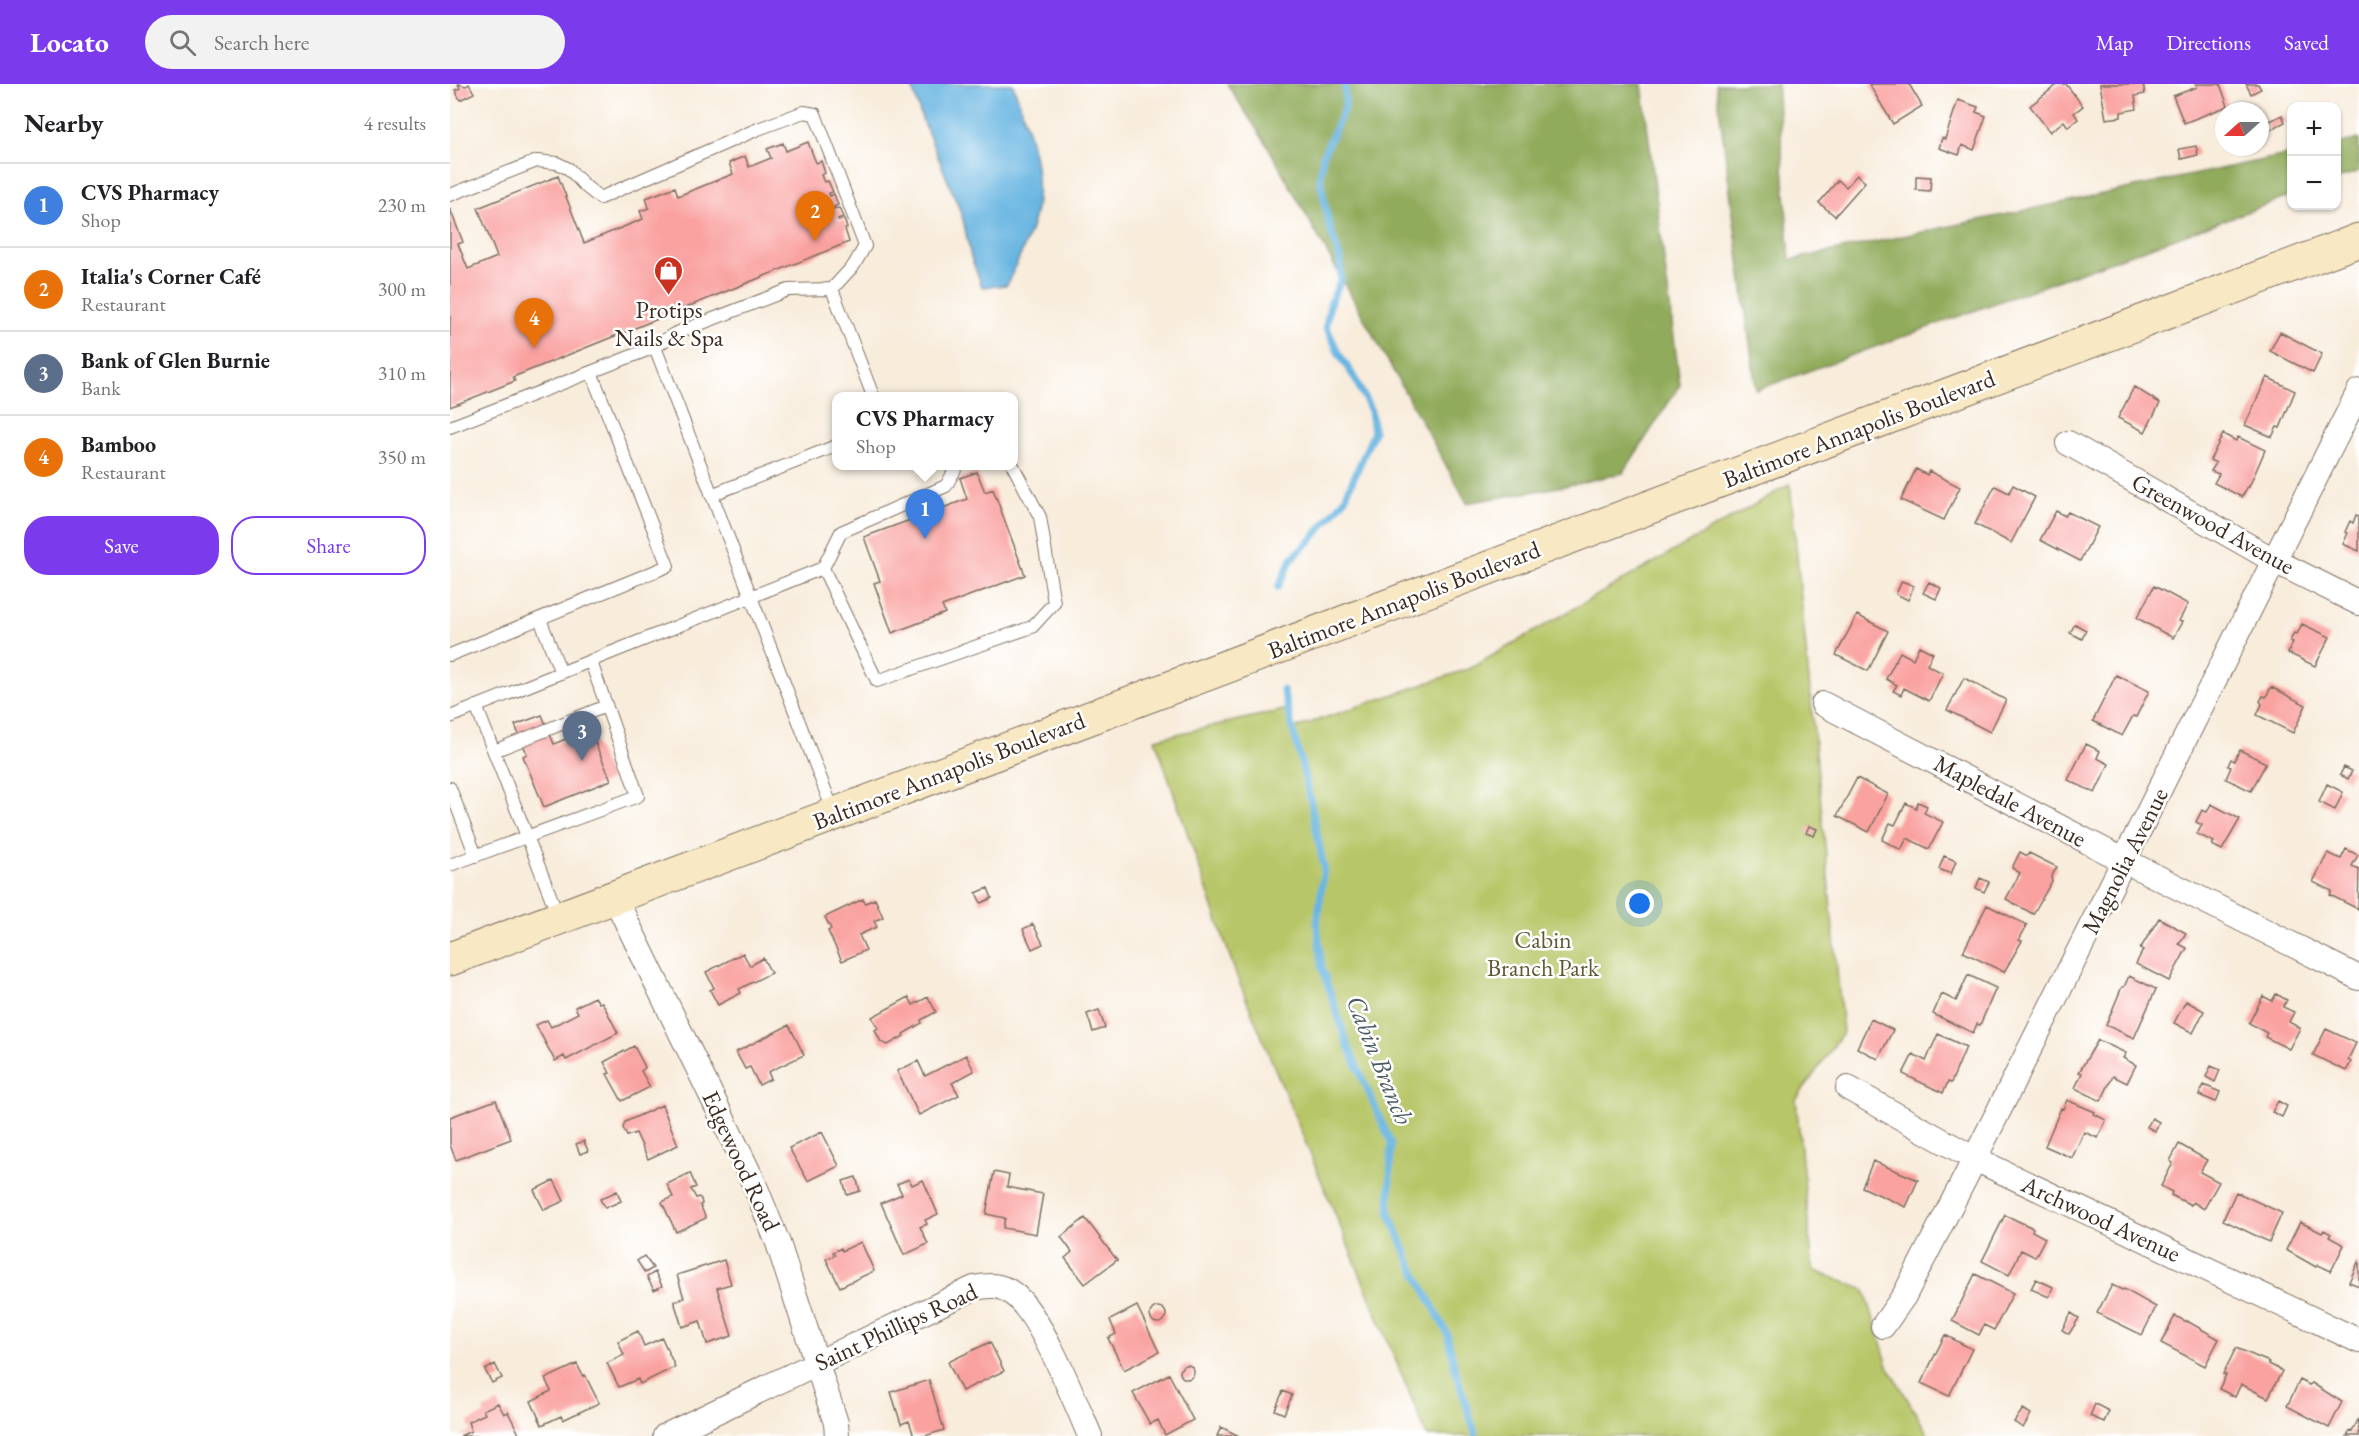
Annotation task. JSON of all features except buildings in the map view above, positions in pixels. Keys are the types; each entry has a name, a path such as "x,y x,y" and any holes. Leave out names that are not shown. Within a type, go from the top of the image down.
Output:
{"main road":[{"name":"Baltimore Annapolis Boulevard","path":"450,959 2359,240"}],"street":[{"name":"Magnolia Avenue","path":"1883,1326 1904,1296 1975,1159 2359,392"},
{"name":"Greenwood Avenue","path":"2068,443 2275,561 2359,603"},
{"name":"Mapledale Avenue","path":"1823,704 2125,861 2359,978"},
{"name":"Edgewood Road","path":"615,898 753,1181 778,1243 836,1423 837,1436"},
{"name":"Archwood Avenue","path":"1848,1088 1975,1159 2359,1341"},
{"name":"Saint Phillips Road","path":"664,1436 974,1287 992,1285 1012,1293 1025,1305 1066,1382 1090,1436"}],"lane":[{"path":"450,195 537,160 557,163 569,169 600,198 758,129 804,112 815,114 865,246 854,265 832,289 788,290 674,334 655,347 450,427"},
{"path":"832,289 871,392"},
{"path":"655,347 834,814"},
{"path":"450,656 668,566 591,372"},
{"path":"711,495 832,448"},
{"path":"450,717 751,599 823,568 841,532 946,486 954,470"},
{"path":"823,568 877,681 1032,627 1054,603 1040,518 1016,470"},
{"path":"540,619 561,673"},
{"path":"450,865 638,796 591,662"},
{"path":"476,706 559,919"},
{"path":"494,751 606,706"},
{"path":"450,788 476,856"}],"green space":[{"path":"1227,84 1642,84 1680,385 1623,473 1565,486 1467,503 1267,145"},
{"path":"1716,84 1777,84 1790,260 2287,155 2287,197 1756,390"},
{"path":"2359,139 2359,171 2341,178 2341,156 2341,143"},
{"name":"Cabin Branch Park","path":"1790,484 1843,1032 1796,1100 1813,1270 1865,1290 1888,1366 1929,1436 1427,1436 1237,977 1155,739 1288,709 1295,728 1471,668"}],"water":[{"path":"911,84 1013,84 1030,135 1037,172 1037,190 1032,225 1007,285 982,287 971,257 962,215 921,116"}],"waterway":[{"name":"Cabin Branch","path":"1278,587 1292,558 1313,538 1344,500 1374,432 1371,411 1326,326 1330,304 1341,279 1340,259 1328,221 1320,178 1323,155 1345,107 1345,84"},
{"name":"Cabin Branch","path":"1283,690 1310,798 1324,868 1317,924 1322,968 1348,1046 1391,1143 1389,1212 1411,1264 1447,1333 1455,1369 1476,1436"}],"place":[{"name":"Italia's Corner Café","path":"815,241"},
{"name":"Protips Nails & Spa","path":"669,296"},
{"name":"Bamboo","path":"534,348"},
{"name":"CVS Pharmacy","path":"925,539"},
{"name":"Bank of Glen Burnie","path":"582,761"}]}
